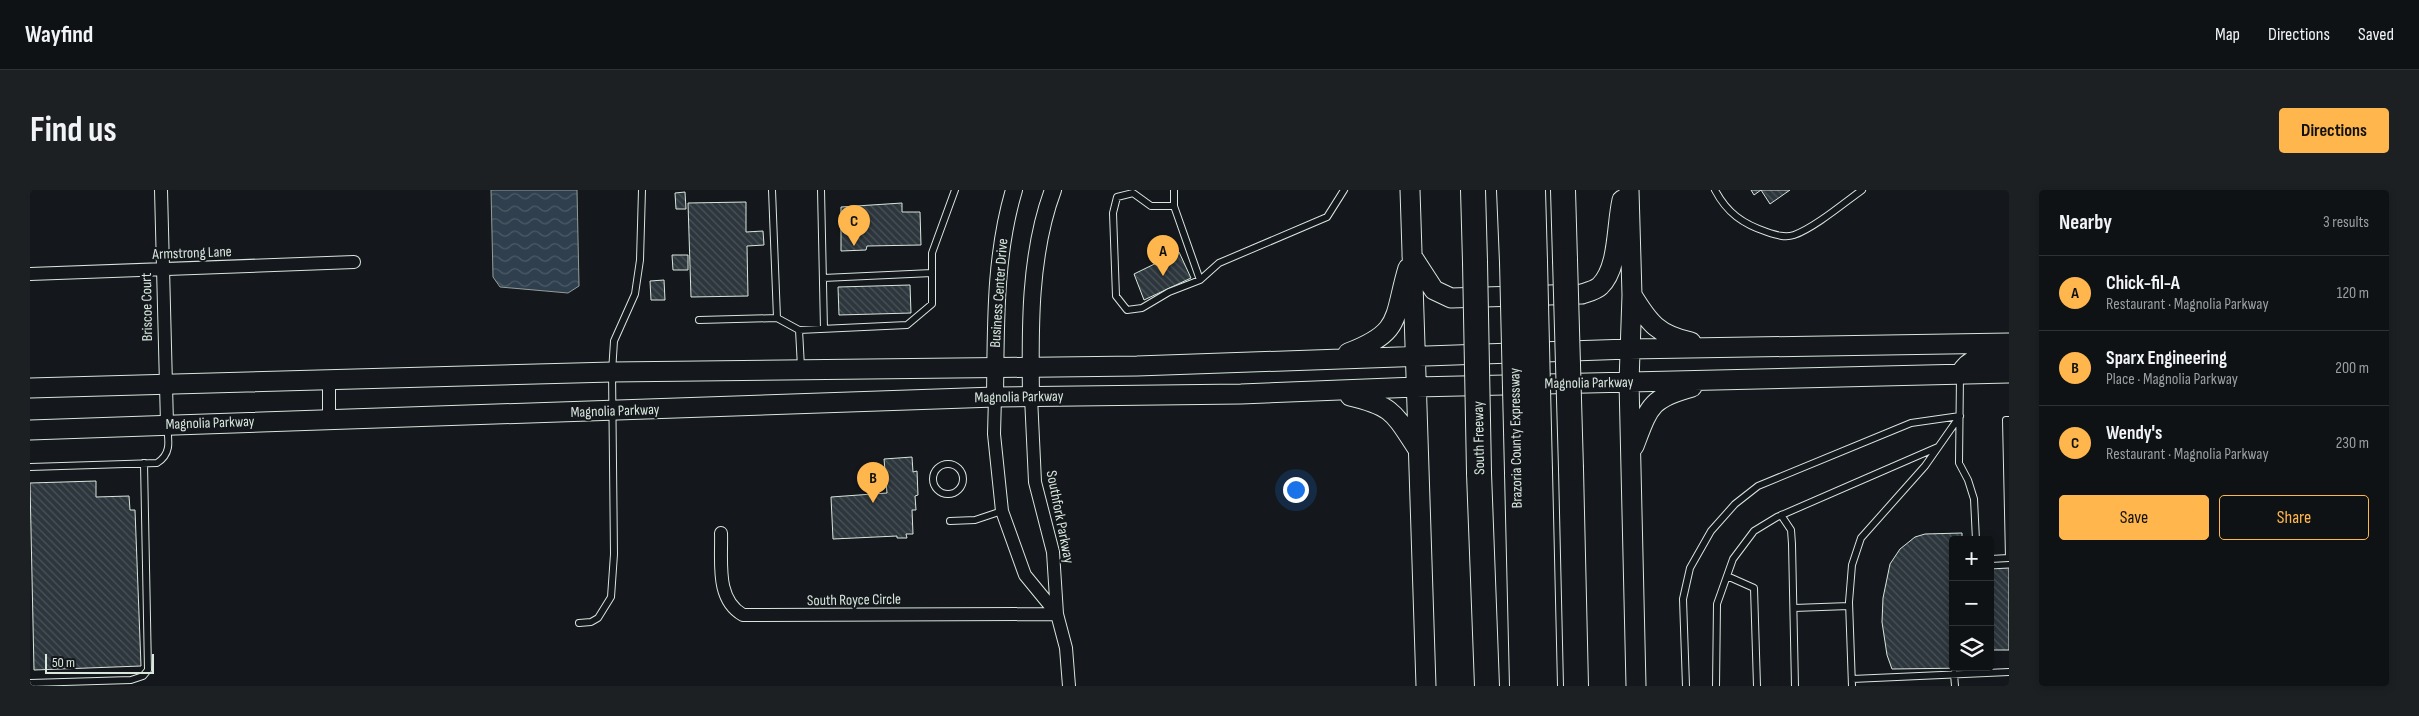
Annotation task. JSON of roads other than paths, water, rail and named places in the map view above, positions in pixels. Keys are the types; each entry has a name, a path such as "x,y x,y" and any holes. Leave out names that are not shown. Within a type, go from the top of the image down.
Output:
{"highway":[{"name":"South Freeway","path":"1473,190 1479,473 1487,686"},
{"name":"Brazoria County Expressway","path":"1509,190 1522,686"},
{"name":"Brazoria County Expressway","path":"1533,190 1545,686"},
{"path":"1563,190 1576,686"}],"main road":[{"path":"1410,190 1426,686"},
{"path":"1412,255 1434,290 1451,298 1582,294 1599,288 1607,277 1615,256 1617,224 1624,190"},
{"path":"1629,190 1632,295 1629,349 1630,457 1636,686"},
{"path":"1335,358 1368,345 1387,332 1395,321 1399,298 1412,255"},
{"path":"1632,295 1649,322 1670,338 1716,348"},
{"name":"Magnolia Parkway","path":"30,388 612,372 801,368 1031,368 1629,349 2009,343"},
{"path":"1960,374 1966,363 1978,358 2009,355"},
{"name":"Magnolia Parkway","path":"30,430 994,398 2009,373"},
{"path":"1630,457 1647,414 1656,402 1676,391 1718,380"},
{"path":"1324,390 1373,401 1394,413 1418,449"}],"street":[{"name":"Briscoe Court","path":"161,190 167,424"},
{"name":"Business Center Drive","path":"994,398 996,309 1001,251 1006,215 1014,190"},
{"path":"1032,397 1031,368 1037,256 1053,190"},
{"name":"Armstrong Lane","path":"30,274 354,262"},
{"path":"329,380 329,419"},
{"name":"Southfork Parkway","path":"1032,397 1035,482 1053,552 1057,614 1066,648 1069,686"},
{"name":"Southfork Parkway","path":"994,398 994,434 1002,511 1025,575 1057,614"},
{"name":"South Royce Circle","path":"721,533 723,586 732,609 743,615 1057,614"}],"lane":[{"path":"579,622 591,622 598,618 611,597 614,554 612,372 614,341 635,294 640,260 642,190"},
{"path":"772,190 777,318"},
{"path":"821,190 824,329"},
{"path":"699,320 777,318 799,330 908,326 932,304 932,253 955,190"},
{"path":"1174,190 1174,206 1200,280"},
{"path":"1174,206 1152,206 1134,193 1118,197 1113,213 1116,296 1127,310 1142,308 1169,292 1200,280 1219,263 1327,217 1344,190"},
{"path":"1715,190 1724,206 1736,218 1750,227 1784,236 1803,231 1862,190"},
{"path":"823,278 932,273"},
{"path":"799,330 801,368"},
{"path":"1960,374 1959,463 1968,480 1974,500 1976,536"},
{"path":"1960,416 1938,447 1862,538 1852,565 1849,606 1852,682 1954,674 2009,672"},
{"path":"1686,686 1683,598 1690,568 1711,531 1735,504 1758,486 1911,423 1960,416"},
{"path":"1994,559 2009,558 2006,420 2009,420"},
{"path":"30,467 157,463 165,458 169,450 167,424"},
{"path":"1716,686 1717,604 1733,559 1754,531 1781,515 1938,447"},
{"path":"30,683 131,680 142,676 148,670 144,463"},
{"path":"942,465 953,465 963,477 961,487 953,493 943,494 934,485 934,471 942,465"},
{"path":"950,521 976,520 1002,511"},
{"path":"1781,515 1791,530 1795,686"},
{"path":"1727,576 1754,588 1757,686"},
{"path":"1794,608 1849,606"},
{"path":"1954,674 1955,686"}],"water":[{"path":"491,190 577,190 579,286 568,293 500,287 493,277"}],"place":[{"name":"Wendy's","path":"854,246"},
{"name":"Chick-fil-A","path":"1163,276"},
{"name":"Sparx Engineering","path":"873,503"}]}
